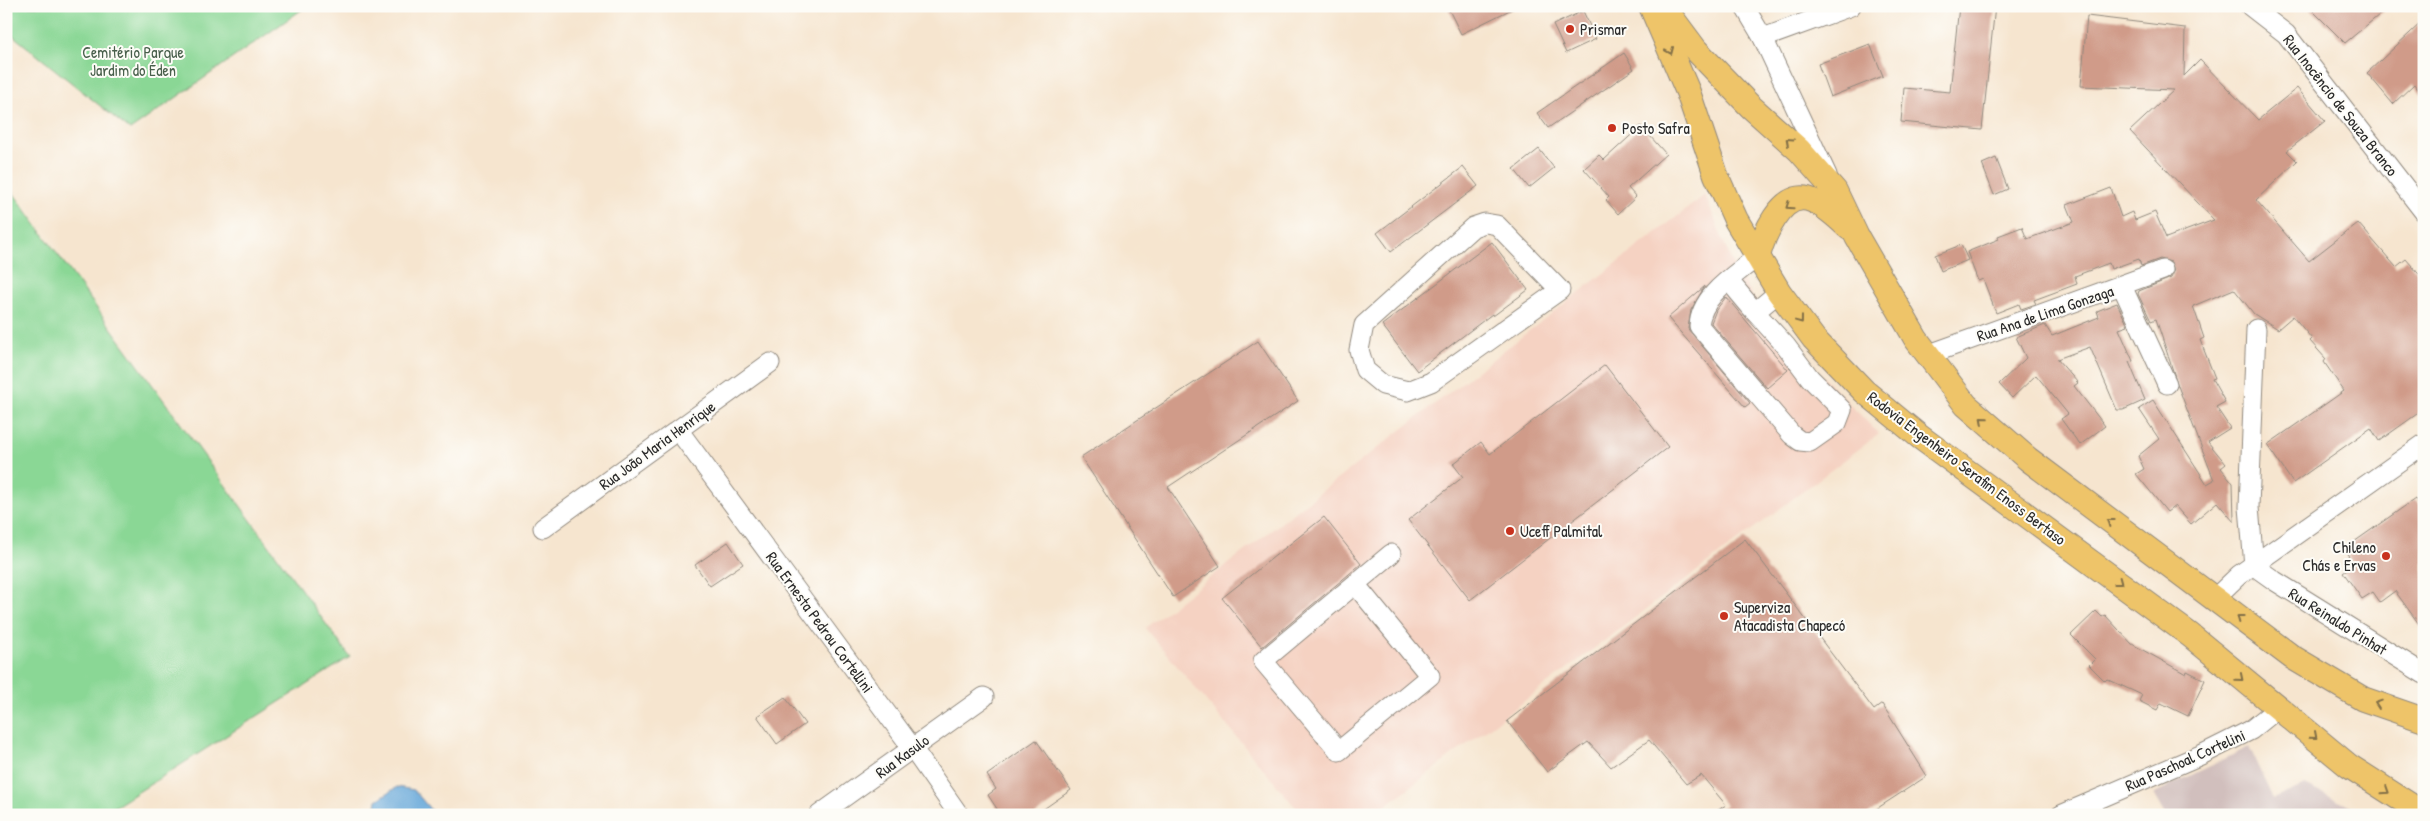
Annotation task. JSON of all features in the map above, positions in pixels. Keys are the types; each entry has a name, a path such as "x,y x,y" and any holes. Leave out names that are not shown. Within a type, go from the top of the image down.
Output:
{"main road":[{"name":"Rodovia Engenheiro Serafim Enoss Bertaso","path":"1651,6 1688,92 1716,175 1736,220 1779,292 1814,339 1886,409 2190,636 2277,709 2301,724 2349,766 2424,814"},
{"path":"1663,6 1695,49 1750,106 1799,150 1835,191 1857,237 1916,339 1966,405 2028,459 2292,657 2363,699 2424,720"},
{"path":"1758,256 1764,235 1775,216 1792,202 1807,199 1832,213 1857,237"}],"street":[{"path":"1744,6 1763,38 1835,191"},
{"path":"1763,38 1851,6"},
{"name":"Rua Inocêncio de Souza Branco","path":"2250,6 2286,34 2424,212"},
{"path":"1485,223 1497,226 1560,290 1430,382 1408,391 1383,385 1365,370 1358,350 1364,325 1473,227 1485,223"},
{"path":"1729,281 1786,346 1810,378 1842,410 1838,423 1810,442 1800,441 1792,435 1699,326 1702,311 1710,297 1758,256"},
{"name":"Rua Ana de Lima Gonzaga","path":"1927,355 2163,270"},
{"path":"2122,286 2167,384"},
{"path":"1755,312 1779,292"},
{"path":"2254,566 2248,507 2256,329"},
{"name":"Rua João Maria Henrique","path":"543,528 679,431 770,363"},
{"name":"Rua Ernesta Pedrou Cortellini","path":"679,431 913,749 958,815"},
{"path":"2214,599 2239,575 2424,444"},
{"path":"1355,584 1430,676 1339,752 1263,661 1355,584 1391,554"},
{"name":"Rua Reinaldo Pinhat","path":"2254,566 2424,674"},
{"name":"Rua Kasulo","path":"819,815 984,696"},
{"name":"Rua Paschoal Cortelini","path":"2061,815 2211,751 2251,730 2277,709"}],"shaded area":[{"name":"Uceff Palmital","path":"1705,195 1731,260 1766,319 1879,434 1373,815 1302,815 1145,628"},
{"path":"2249,747 2273,799 2305,785 2368,815 2165,815 2153,794"}],"green space":[{"name":"Cemitério Parque Jardim do Éden","path":"6,6 307,6 130,130 6,30"},
{"path":"6,183 350,657 102,815 6,815"}],"water":[{"path":"397,787 414,790 435,815 362,815 374,814 377,800"}],"building":[{"path":"1447,6 1518,6 1461,34"},
{"path":"1959,6 1995,6 1982,130 1901,122 1904,88 1950,92"},
{"path":"2308,6 2390,6 2345,43"},
{"path":"1583,11 1596,39 1566,53 1553,25"},
{"path":"2087,16 2185,28 2184,76 2200,60 2258,120 2297,88 2325,121 2287,151 2297,161 2256,200 2309,261 2358,223 2396,267 2406,259 2424,280 2424,409 2379,441 2371,428 2293,483 2267,445 2344,391 2324,362 2326,359 2310,341 2312,339 2293,316 2278,329 2254,314 2234,289 2193,306 2204,338 2200,340 2215,378 2212,379 2225,402 2216,407 2230,428 2208,442 2226,464 2221,468 2233,483 2234,522 2217,502 2191,524 2175,506 2167,512 2136,474 2144,469 2138,456 2159,439 2139,409 2153,400 2207,484 2214,480 2178,386 2156,319 2151,321 2138,294 2139,291 2171,278 2174,272 2171,262 2160,259 2141,266 2139,259 2111,269 2109,263 2075,276 2077,284 2034,300 2036,304 2021,309 2019,304 1996,313 1983,279 1978,281 1967,252 1999,239 1998,236 2022,227 2027,239 2074,222 2067,205 2111,188 2121,217 2132,212 2135,220 2155,212 2166,238 2214,220 2130,131 2174,90 2081,86"},
{"path":"2424,20 2424,97 2414,84 2393,104 2367,73"},
{"path":"1870,44 1883,76 1830,97 1818,64"},
{"path":"1624,53 1634,69 1548,128 1537,113"},
{"path":"1641,126 1666,154 1628,188 1636,197 1618,214 1606,200 1609,197 1584,169 1599,155 1604,160"},
{"path":"1539,149 1554,168 1529,188 1514,169"},
{"path":"1996,158 2008,189 1994,195 1982,164"},
{"path":"1463,167 1478,186 1391,252 1377,233"},
{"path":"1492,242 1528,290 1493,316 1492,314 1417,371 1382,325"},
{"path":"1961,245 1968,260 1941,271 1935,255"},
{"path":"1705,286 1691,310 1688,329 1750,403 1745,407 1668,318"},
{"path":"1726,297 1788,370 1767,388 1711,323 1716,310"},
{"path":"2117,303 2128,326 2119,329 2133,361 2129,362 2145,400 2123,410 2117,410 2090,347 2057,359 2078,383 2074,386 2105,426 2080,445 2061,419 2068,414 2036,375 2012,398 1999,384 2026,358 2016,337 2045,325 2052,336 2099,317 2097,311"},
{"path":"1258,341 1298,401 1168,487 1220,566 1173,597 1081,457"},
{"path":"1605,365 1668,447 1470,600 1408,520 1463,477 1453,464 1481,442 1490,454"},
{"name":"Chileno Chás e Ervas","path":"2415,499 2424,511 2424,631 2395,591 2380,602 2373,592 2362,599 2343,572 2354,564 2344,549"},
{"path":"1324,517 1361,564 1262,647 1222,598"},
{"name":"Superviza Atacadista Chapecó","path":"1745,539 1874,710 1882,704 1927,776 1867,815 1710,815 1726,805 1701,775 1686,784 1649,740 1611,767 1588,742 1547,772 1507,721"},
{"path":"728,542 743,564 710,586 695,565"},
{"path":"2096,611 2102,617 2105,615 2132,644 2186,674 2187,671 2205,680 2188,716 2161,703 2157,710 2139,701 2142,695 2107,679 2105,681 2089,665 2095,659 2071,635"},
{"path":"785,697 805,724 777,744 757,716"},
{"path":"1036,740 1071,790 1035,815 1001,815 988,795 996,789 987,775"}],"place":[{"name":"Prismar","path":"1570,29"},
{"name":"Posto Safra","path":"1612,128"},
{"name":"Uceff Palmital","path":"1510,531"},
{"name":"Chileno Chás e Ervas","path":"2386,556"},
{"name":"Superviza Atacadista Chapecó","path":"1724,616"}]}
